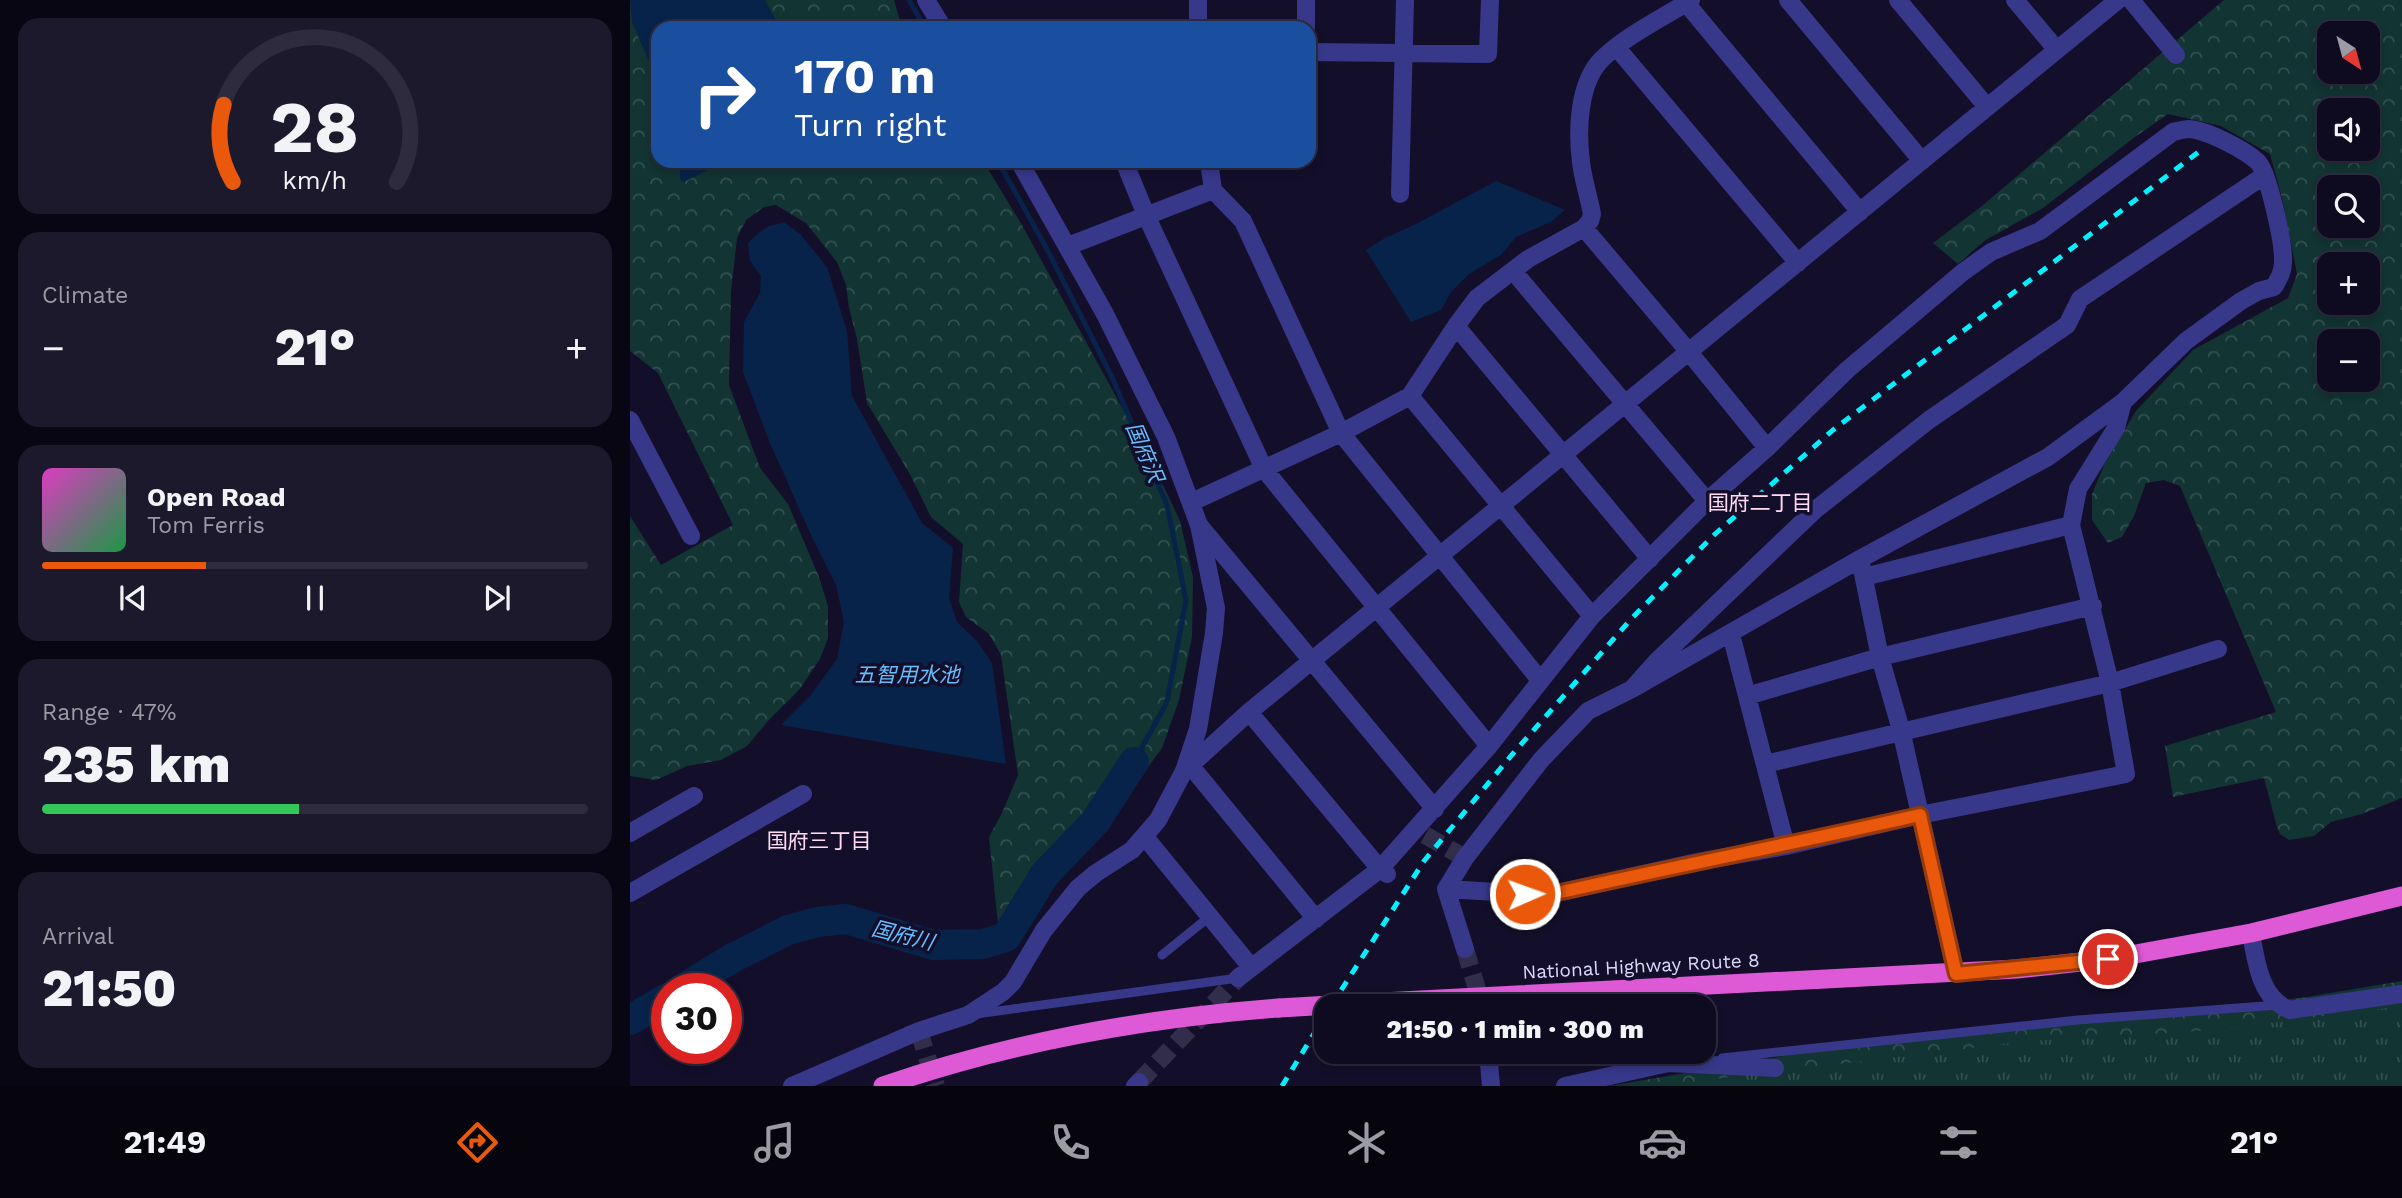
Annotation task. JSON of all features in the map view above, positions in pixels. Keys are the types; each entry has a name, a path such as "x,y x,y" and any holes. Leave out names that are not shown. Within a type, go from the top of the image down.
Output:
{"highway":[{"name":"National Highway Route 8","path":"883,1086 971,1058 1083,1032 1211,1013 1956,974 2108,959 2251,933 2402,896"}],"street":[{"path":"926,0 939,21"},
{"path":"1198,0 1198,21"},
{"path":"1306,0 1306,21"},
{"path":"1400,194 1405,0"},
{"path":"1316,52 1488,54 1490,0"},
{"path":"1788,0 1922,161"},
{"path":"1898,0 1987,107"},
{"path":"2015,0 2057,50"},
{"path":"1187,768 1312,660 2118,0"},
{"path":"2131,0 2176,55"},
{"path":"1192,502 1341,433 1410,396 1477,299 1528,259 1584,228 1592,214 1581,162 1581,112 1592,75 1601,60 1616,48 1689,1 1860,212"},
{"path":"1616,48 1798,263"},
{"path":"1145,837 1209,917 1245,972 1380,869 1489,746 1592,616 1707,501 1767,448 1847,370 1963,272 1991,252 2040,231 2174,132 2187,129 2201,132 2259,163 2265,175 2282,241 2281,276 2274,287 2259,290 2241,301 2186,341 2123,402 2048,457 1588,712 1541,760 1465,858 1446,890 1465,949"},
{"path":"792,1086 919,1031 968,1015 995,998 1013,982 1044,930 1078,888 1132,850 1145,837 1187,768 1198,729 1216,608 1192,502 1144,393 1068,246 1023,168"},
{"path":"1127,168 1264,470 1489,746"},
{"path":"1210,168 1213,190 1243,221 1341,433 1540,680"},
{"path":"1632,689 1657,661 1815,510 1929,420 2067,325 2080,299 2265,175"},
{"path":"1068,246 1213,190"},
{"path":"1584,228 1767,448"},
{"path":"1513,271 1707,501"},
{"path":"1456,326 1650,559"},
{"path":"1410,396 1592,616"},
{"path":"1446,890 1548,895 2126,774 2110,682 2071,525 2078,489 2116,428 2123,402"},
{"path":"630,421 691,536"},
{"path":"1199,525 1435,809"},
{"path":"1864,577 2071,525"},
{"path":"1860,559 1880,657 1900,730 1956,974"},
{"path":"1747,696 1880,657 2093,606"},
{"path":"1733,642 1786,846"},
{"path":"1765,764 2110,682 2218,649"},
{"path":"1249,712 1387,874 1394,872 1425,835"},
{"path":"1187,768 1316,919"},
{"path":"630,893 803,794"},
{"path":"630,834 694,796"},
{"path":"2251,933 2260,974 2278,1005 2290,1010 2402,994"},
{"path":"1489,1064 1491,1086"},
{"path":"1565,1086 1664,1064"},
{"path":"1689,1064 1775,1068"}],"lane":[{"path":"1162,955 1209,917"},
{"path":"968,1015 1002,1012 1245,972"},
{"path":"1716,1058 2078,1020 2278,1005"}],"green space":[{"path":"630,0 894,0 900,21 651,21 651,168 987,168 1022,225 1154,466 1180,521 1193,577 1192,637 1179,700 1162,748 1132,789 1084,840 1059,874 1022,916 998,924 989,837 1018,775 1001,655 989,634 966,617 959,602 963,544 931,517 911,476 867,403 846,285 837,262 806,223 776,205 764,207 746,220 737,238 731,292 729,385 760,468 788,504 819,577 828,606 828,638 820,659 799,690 747,746 721,760 687,766 656,780 630,776 630,516 661,565 733,525 658,373 630,351"},
{"path":"2224,0 2402,0 2402,798 2362,814 2331,822 2314,836 2289,840 2280,834 2277,827 2264,778 2173,797 2165,746 2276,712 2180,486 2164,480 2146,483 2134,516 2122,537 2108,543 2092,520 2092,494 2105,463 2136,411 2193,350 2288,298 2297,274 2270,154 2221,126 2168,114 2043,208 1984,241 1958,264 1933,243 1982,206"},
{"path":"2402,981 2402,1086 1609,1086 1807,1052 1919,1037 2300,998"},
{"path":"2402,1006 2402,1086 1681,1086 1722,1078 2030,1041 2216,1030"}],"water":[{"path":"630,0 765,0 776,21 651,21 651,67 632,22"},
{"path":"680,168 711,168 684,182 680,179"},
{"path":"1496,181 1565,210 1551,222 1516,237 1501,255 1469,274 1451,292 1441,310 1411,322 1366,250"},
{"name":"五智用水池","path":"785,223 801,235 827,267 847,331 852,396 922,523 953,548 949,598 957,622 977,641 992,663 1006,764 781,725 810,696 837,659 844,622 836,585 770,443 743,372 744,322 760,293 761,276 750,261 748,243 764,229"}],"waterway":[{"name":"国府沢","path":"909,0 921,21"},
{"name":"国府沢","path":"1002,168 1048,251 1112,377 1167,505 1186,600 1167,702 1134,762"},
{"name":"国府川","path":"708,973 788,930 817,922 846,919 933,945 983,944 1006,937 1045,874 1095,822 1134,762"},
{"name":"国府川","path":"630,1020 651,1008"}],"tunnel":[{"path":"1425,835 1465,858"},
{"path":"1465,949 1478,994"},
{"path":"1139,1082 1238,978"},
{"path":"919,1031 936,1086"}],"railway":[{"path":"1339,994 1424,861 1510,757 1632,618 1714,535 1833,430 2201,150"},
{"path":"1282,1086 1314,1034"}],"district":[{"name":"国府二丁目","path":"1760,502"},
{"name":"国府三丁目","path":"819,840"}],"route":[{"path":"1525,894 1548,895 1696,862 1786,846 1920,815 1956,974 2108,959"}]}
